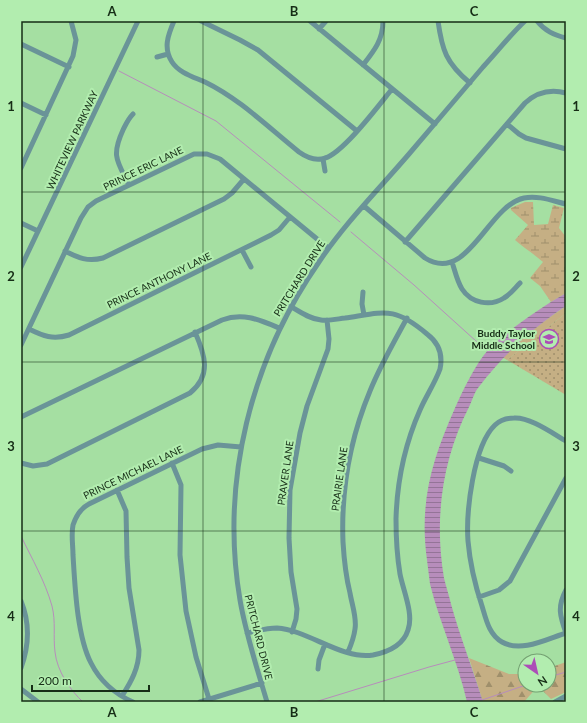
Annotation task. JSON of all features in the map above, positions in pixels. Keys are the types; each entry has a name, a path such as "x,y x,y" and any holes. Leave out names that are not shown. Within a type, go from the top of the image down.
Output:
{"street":[{"path":"22,164 69,67 76,46 75,33 71,21"},
{"name":"WHITEVIEW PARKWAY","path":"21,267 138,21"},
{"path":"174,21 167,39 168,54 172,63 178,69 229,95 298,152 308,158 323,159 339,151 392,89"},
{"path":"201,21 258,50 357,131"},
{"path":"310,21 434,124"},
{"path":"320,29 326,21"},
{"path":"363,65 379,43 383,21"},
{"path":"438,21 441,43 446,56 456,70 470,83"},
{"name":"PRITCHARD DRIVE","path":"268,702 247,633 240,598 235,550 234,506 241,447 254,394 266,360 290,306 328,248 434,124 525,21"},
{"path":"538,21 542,27 550,32 566,38"},
{"path":"21,44 69,67"},
{"path":"157,57 168,54"},
{"path":"405,242 522,106 534,96 550,91 566,93"},
{"path":"21,103 46,115"},
{"path":"129,185 118,163 116,150 117,143 126,122 133,114"},
{"path":"507,124 526,138 566,149"},
{"name":"PRINCE ERIC LANE","path":"21,345 81,218 88,207 96,201 186,157 200,153 210,154 218,158 328,248"},
{"path":"323,159 325,170"},
{"path":"65,251 87,260 103,258 226,197 234,192 244,180"},
{"path":"364,206 425,258 431,262 442,264 452,262 465,254 499,214 513,202 522,198 534,197 566,204"},
{"name":"PRINCE ANTHONY LANE","path":"28,329 48,338 58,338 69,335 274,233 290,217"},
{"path":"21,223 38,231"},
{"path":"242,250 251,267"},
{"path":"452,262 463,291 470,298 479,302 489,303 499,301 509,295 520,283"},
{"path":"362,292 364,315"},
{"path":"247,633 272,628 281,629 364,656 389,651 399,645 404,640 410,626 397,549 396,518 399,488 404,460 415,423 439,372 441,360 440,352 435,342 415,324 407,318 396,314 384,312 327,320 315,319 290,306"},
{"path":"21,418 222,320 238,316 256,318 279,328"},
{"name":"PRAIRIE LANE","path":"348,652 356,626 347,579 343,545 344,505 348,464 358,424 368,395 407,318"},
{"name":"PRAVER LANE","path":"292,632 297,609 289,538 290,490 294,462 302,426 310,398 328,349 329,339 327,320"},
{"path":"21,463 33,466 47,464 190,394 200,381 204,364 203,351 195,332"},
{"path":"566,441 527,420 511,418 499,422 490,431 479,458 470,492 468,530 471,564 479,596 492,632 497,639 513,646 524,646 566,633 560,614 562,598 566,590"},
{"name":"PRINCE MICHAEL LANE","path":"133,702 110,688 98,675 84,647 76,593 72,532 76,516 83,508 202,448 212,445 241,447"},
{"path":"479,458 504,466 511,471"},
{"path":"172,463 181,485 180,555 186,611 196,657 209,699"},
{"path":"479,596 499,590 510,581 566,478"},
{"path":"117,490 126,511 129,580 139,654 134,675 122,696"},
{"path":"21,602 26,617 28,638 25,657 21,668"},
{"path":"318,669 319,660 325,644"},
{"path":"200,702 262,683"},
{"path":"21,689 38,702"},
{"path":"555,702 566,696"}],"green space":[{"path":"525,202 533,202 534,225 548,224 553,205 564,208 559,228 566,237 566,293 551,302 540,286 530,278 543,262 515,240 528,225 511,210 511,208"},
{"path":"566,306 566,313 507,360 502,357 533,330"},
{"name":"Buddy Taylor Middle School","path":"566,313 566,395 507,360"},
{"path":"469,658 509,674 517,674 517,693 532,693 524,702 483,702"},
{"path":"566,662 566,692 551,699 545,693 557,693 557,665"}],"shaded area":[{"path":"566,293 566,306 518,343 498,364 477,390 452,448 440,512 441,556 444,578 458,629 483,702 467,702 459,672 430,584 425,539 426,500 429,482 440,446 455,408 483,356 496,342 515,327 535,312"}],"waterway":[{"path":"119,71 216,121 340,222"},
{"path":"351,232 414,285 487,351"},
{"path":"21,536 42,579 52,606 54,618 55,652 58,666 73,692 83,702"},
{"path":"315,702 455,660"},
{"path":"557,675 566,672"},
{"path":"482,700 517,688"}],"place":[{"name":"Buddy Taylor Middle School","path":"549,339"}]}
